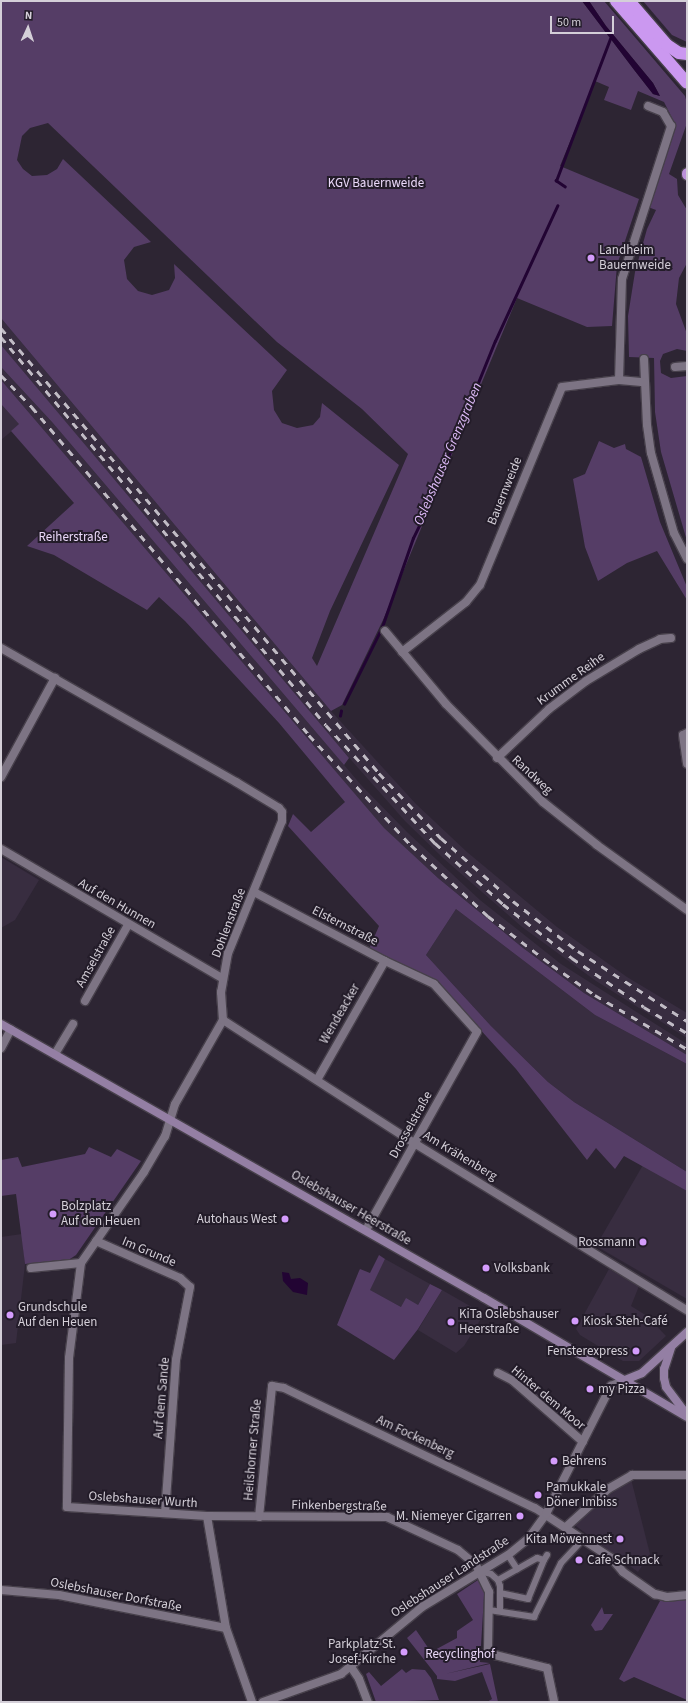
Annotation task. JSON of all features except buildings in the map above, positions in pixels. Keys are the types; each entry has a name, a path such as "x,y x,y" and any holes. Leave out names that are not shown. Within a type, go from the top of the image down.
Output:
{"highway":[{"path":"616,1 687,84"},
{"path":"629,1 667,45 679,53 687,54"}],"main road":[{"name":"Oslebshauser Heerstraße","path":"1,1024 366,1230 687,1416"},
{"path":"625,1380 642,1373 687,1332"},
{"path":"672,1347 664,1370 664,1378 666,1387 687,1416"}],"street":[{"path":"619,380 622,279 671,126 663,112 648,106"},
{"path":"644,360 646,425 656,474 674,532 687,559"},
{"path":"675,367 687,366"},
{"name":"Bauernweide","path":"402,652 466,602 480,585 562,387 619,380 644,382"},
{"name":"Randweg","path":"385,631 446,704 497,758 543,802 597,845 687,910"},
{"name":"Krumme Reihe","path":"497,758 549,709 586,681 636,651 660,640 671,638"},
{"path":"1,648 55,678 1,777"},
{"name":"Dohlenstraße","path":"55,678 279,808 283,817 282,821 228,953 222,978 223,1020"},
{"path":"687,733 683,735 687,764"},
{"name":"Auf den Hunnen","path":"1,849 222,978"},
{"name":"Elsternstraße","path":"254,892 384,961 440,988 477,1032"},
{"name":"Amselstraße","path":"85,1001 128,924"},
{"name":"Wendeacker","path":"317,1080 384,961"},
{"path":"31,1268 81,1264 136,1186 165,1136 175,1104 223,1020"},
{"name":"Am Krähenberg","path":"223,1020 414,1143 687,1309"},
{"path":"55,1054 73,1024"},
{"path":"1,1048 11,1029"},
{"name":"Drosselstraße","path":"366,1230 477,1032"},
{"name":"Im Grunde","path":"96,1241 184,1280 190,1287"},
{"name":"Oslebshauser Wurth","path":"81,1264 69,1358 67,1507 207,1516 226,1628 252,1702"},
{"name":"Auf dem Sande","path":"165,1513 176,1360 190,1287"},
{"name":"Hinter dem Moor","path":"498,1373 512,1380 583,1442"},
{"name":"Oslebshauser Landstraße","path":"263,1702 327,1680 351,1667 410,1616 479,1571 508,1555 528,1539 546,1514 611,1386 625,1380"},
{"name":"Am Fockenberg","path":"272,1386 284,1388 546,1514 611,1558 623,1572 655,1594 667,1597 687,1595"},
{"name":"Heilshorner Straße","path":"259,1517 272,1386"},
{"path":"566,1527 608,1489 632,1475 687,1475"},
{"name":"Finkenbergstraße","path":"207,1516 387,1518 458,1550 479,1571 489,1592 488,1641 491,1653 547,1668 554,1702"},
{"path":"489,1610 534,1617 561,1563 579,1544"},
{"path":"508,1555 517,1569"},
{"path":"498,1580 537,1558 546,1558 528,1599 500,1593"},
{"path":"479,1571 491,1574 498,1580 500,1611"},
{"name":"Oslebshauser Dorfstraße","path":"1,1590 66,1596 226,1628"},
{"path":"351,1667 359,1679 368,1702"}],"shaded area":[{"path":"582,1 589,1 606,26 653,83 660,96 653,94"},
{"path":"1,318 331,711 416,804 467,852 557,927 627,977 687,1013 687,1038 596,981 522,927 443,858 405,821 299,701 1,345"},
{"path":"1,367 52,422 362,786 407,832 480,900 561,964 687,1044 687,1055 584,993 523,948 438,878 383,828 1,380"},
{"path":"1,404 20,424 1,440"},
{"path":"1,857 39,880 15,920 1,928"},
{"path":"456,909 595,1015 687,1064 687,1172 574,1102 548,1082 491,1026 426,955"},
{"path":"643,1165 687,1191 687,1299 596,1246"},
{"name":"Grundschule Auf den Heuen","path":"22,1234 25,1264 16,1343 1,1345 1,1237"},
{"path":"385,1259 430,1284 418,1305 401,1307 369,1290"},
{"path":"609,1269 639,1286 631,1306 647,1316 666,1336 639,1361 623,1361 580,1335 576,1329"},
{"path":"282,1272 289,1273 291,1279 300,1278 308,1283 307,1295 293,1292 283,1281"},
{"name":"KiTa Oslebshauser Heerstraße","path":"442,1290 484,1314 464,1346 456,1353 418,1330"},
{"name":"Kita Möwennest","path":"631,1479 650,1554 638,1572 572,1523"}],"green space":[{"name":"KGV Bauernweide","path":"1,1 582,1 653,94 660,96 653,83 606,26 589,1 604,1 685,96 687,103 687,123 669,174 677,179 678,195 687,210 687,263 679,278 676,304 687,334 687,351 677,349 663,354 660,361 661,373 671,378 687,376 687,541 661,452 655,412 654,358 629,357 628,316 635,272 647,229 656,210 648,207 676,126 664,102 638,91 631,110 604,100 609,87 595,81 560,166 639,199 617,265 612,326 587,327 517,298 383,620 342,705 331,711 1,318","holes":["48,123 277,342 362,409 408,454 317,666 312,658 330,611 399,465 322,403 320,417 313,425 297,428 282,423 274,410 272,391 287,370 174,264 175,278 169,290 152,295 138,291 127,279 124,260 134,247 151,242 63,159 57,169 47,175 32,176 23,169 17,160 22,136 30,128"]},
{"path":"643,1 687,1 687,42 672,35"},
{"path":"1,345 349,758 344,765 52,422 1,367"},
{"name":"Reiherstraße","path":"1,380 384,828 438,878 523,948 584,993 687,1055 687,1064 595,1015 456,909 426,955 491,1026 548,1082 574,1102 687,1172 687,1191 624,1156 615,1169 596,1148 587,1160 516,1069 439,984 369,949 379,926 288,826 293,814 311,832 345,802 279,723 185,621 159,597 147,610 54,555 27,546 74,503 11,431 19,424 1,404"},
{"path":"599,441 614,448 625,444 626,449 641,457 660,522 687,587 687,600 657,551 627,563 598,581 585,547 573,479 585,474"},
{"path":"89,1147 111,1157 117,1149 141,1161 76,1255 70,1259 25,1264 16,1194 1,1196 1,1160 18,1157 22,1167 85,1154"},
{"path":"379,1255 385,1259 370,1290 401,1307 406,1298 418,1305 430,1284 442,1290 418,1329 394,1360 337,1325 360,1269 370,1273"},
{"name":"Recyclinghof","path":"478,1580 487,1596 484,1596 480,1662 490,1663 445,1674 490,1664 498,1702 487,1702 492,1699 482,1672 455,1681 437,1679 437,1676 407,1638 416,1630 431,1652 457,1638 457,1631 473,1620 457,1594"},
{"path":"687,1599 687,1700 634,1677 624,1682 619,1679 660,1601"},
{"path":"602,1607 604,1614 613,1614 602,1630 595,1631 591,1625"},
{"path":"402,1669 406,1673 412,1669 425,1670 431,1678 439,1700 376,1702 366,1674 369,1672 381,1686"}],"waterway":[{"name":"Oslebshauser Grenzgraben","path":"565,187 556,181 610,39"},
{"name":"Oslebshauser Grenzgraben","path":"344,704 382,627 413,538 427,509 495,341 557,206"},
{"name":"Oslebshauser Grenzgraben","path":"340,716 341,711"}],"railway":[{"path":"1,328 379,773 441,838 513,901 578,951 687,1021"},
{"path":"1,337 326,725 435,843 503,904 572,958 644,1007 687,1033"},
{"path":"1,375 32,407 309,735 411,845 488,916 552,965 595,995 687,1049"}],"place":[{"name":"Landheim Bauernweide","path":"591,258"},
{"name":"Bolzplatz Auf den Heuen","path":"53,1214"},
{"name":"Autohaus West","path":"285,1219"},
{"name":"Rossmann","path":"643,1242"},
{"name":"Volksbank","path":"486,1268"},
{"name":"Grundschule Auf den Heuen","path":"10,1315"},
{"name":"Kiosk Steh-Café","path":"575,1321"},
{"name":"KiTa Oslebshauser Heerstraße","path":"451,1322"},
{"name":"Fensterexpress","path":"636,1351"},
{"name":"my Pizza","path":"590,1389"},
{"name":"Behrens","path":"554,1461"},
{"name":"Pamukkale Döner Imbiss","path":"538,1495"},
{"name":"M. Niemeyer Cigarren","path":"520,1516"},
{"name":"Kita Möwennest","path":"620,1539"},
{"name":"Cafe Schnack","path":"579,1560"},
{"name":"Parkplatz St. Josef-Kirche","path":"404,1652"}]}
